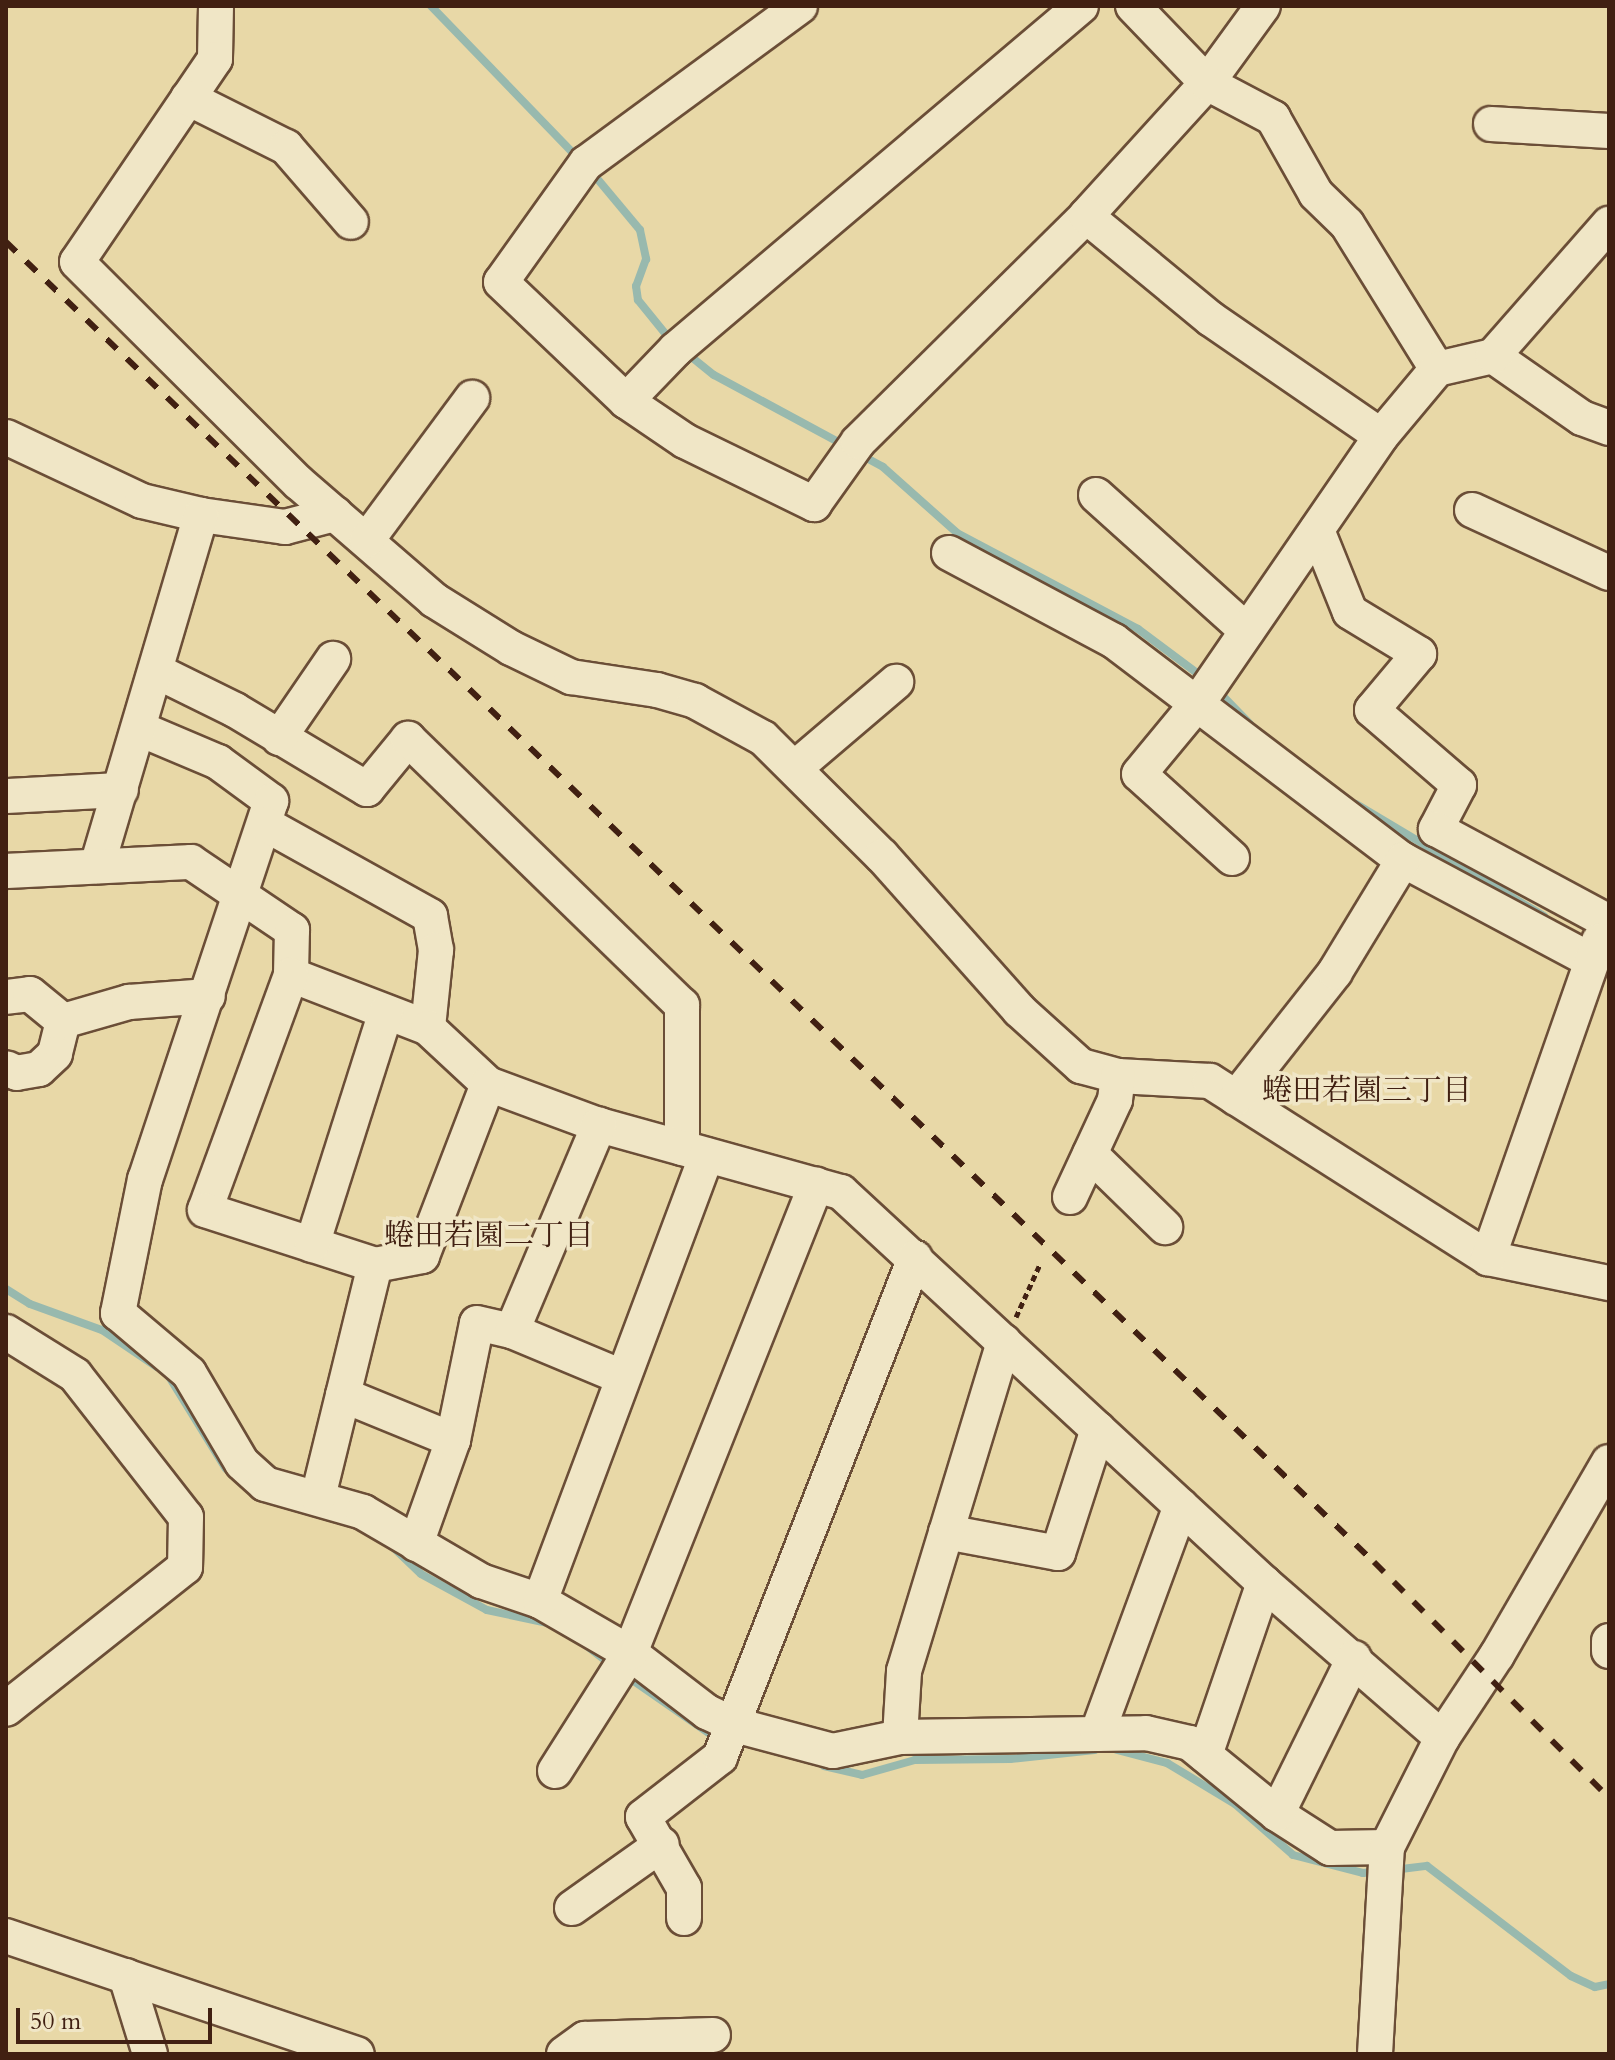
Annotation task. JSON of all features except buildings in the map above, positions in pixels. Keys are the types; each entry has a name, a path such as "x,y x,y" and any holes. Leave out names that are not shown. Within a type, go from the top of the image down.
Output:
{"street":[{"path":"216,6 215,59 77,262 335,514 434,600 511,648 571,677 657,690 695,701 763,738 882,856 1019,1010 1081,1066 1118,1076 1210,1081 1488,1258 1609,1283"},
{"path":"800,6 586,163 501,282 626,401 685,441 814,504 858,442 1086,216 1207,83 1263,6"},
{"path":"626,401 675,350 1081,6"},
{"path":"1133,6 1207,83 1273,118 1316,194 1347,224 1437,369"},
{"path":"188,98 286,147 351,222"},
{"path":"1491,124 1609,131"},
{"path":"1086,216 1211,319 1381,436"},
{"path":"1232,858 1139,774 1197,704 1381,436 1437,369 1493,356 1609,224"},
{"path":"1493,356 1582,418 1609,428"},
{"path":"367,540 472,398"},
{"path":"11,446 142,501 201,515 285,527 335,514"},
{"path":"1096,495 1247,631"},
{"path":"1472,510 1609,573"},
{"path":"97,866 158,672 201,515"},
{"path":"1317,530 1350,612 1419,654 1372,710 1459,785 1436,829 1607,913 1488,1258"},
{"path":"949,553 1114,641 1403,860 1592,961"},
{"path":"279,738 333,659"},
{"path":"158,672 367,789 408,739 682,1005 695,1152 622,1377 540,1601"},
{"path":"795,768 896,682"},
{"path":"140,729 218,762 271,801 241,899 145,1179 118,1313 189,1373 242,1463 265,1484 363,1512 481,1581 540,1601 622,1666 707,1712 728,1740 833,1751 900,1737 1146,1733 1190,1743 1277,1814 1330,1848 1387,1847"},
{"path":"6,796 121,790"},
{"path":"265,824 430,916 436,950 428,1028"},
{"path":"1236,1098 1335,972 1403,860"},
{"path":"6,871 191,862 241,899 292,930 291,975 205,1210 375,1265 422,1256 488,1084"},
{"path":"291,975 428,1028 488,1084 599,1125 841,1192 1264,1583 1354,1658 1442,1738"},
{"path":"6,997 30,994 44,1000 63,1021"},
{"path":"63,1021 129,1002 208,996"},
{"path":"312,1245 386,1012"},
{"path":"6,1068 17,1073 39,1069 55,1054 63,1021"},
{"path":"1070,1197 1115,1100 1118,1076"},
{"path":"512,1331 599,1125"},
{"path":"1090,1154 1165,1227"},
{"path":"555,1771 622,1666 816,1185"},
{"path":"684,1918 684,1888 662,1844 643,1817 728,1740 915,1258"},
{"path":"318,1497 375,1265"},
{"path":"416,1544 453,1440 477,1323 512,1331 622,1377"},
{"path":"6,1709 185,1567 186,1542 186,1517 75,1375 11,1342"},
{"path":"900,1737 904,1671 1004,1342"},
{"path":"343,1395 453,1440"},
{"path":"946,1532 1058,1553 1098,1429"},
{"path":"1375,2054 1387,1847 1442,1738 1497,1655 1609,1462"},
{"path":"1097,1734 1181,1506"},
{"path":"1205,1755 1264,1583"},
{"path":"1609,1641 1609,1651"},
{"path":"1277,1814 1354,1658"},
{"path":"572,1908 662,1844"},
{"path":"6,1936 357,2054"},
{"path":"126,1976 150,2054"},
{"path":"564,2054 585,2039 713,2035"}],"path":[{"path":"1004,1342 1040,1264"}],"waterway":[{"path":"431,6 578,158"},
{"path":"590,170 640,230 646,259 636,286 638,300 673,343"},
{"path":"684,351 714,375 844,445"},
{"path":"859,454 883,467 957,533 1138,629 1205,679"},
{"path":"1218,691 1250,724"},
{"path":"1356,804 1544,916"},
{"path":"6,1289 30,1304 102,1330 157,1367"},
{"path":"168,1375 226,1469"},
{"path":"394,1548 421,1574 487,1610 547,1623"},
{"path":"587,1646 614,1667"},
{"path":"625,1675 719,1740"},
{"path":"824,1766 862,1775 915,1760 1010,1759 1095,1750"},
{"path":"1117,1750 1167,1763 1235,1804 1293,1855 1363,1873 1379,1871"},
{"path":"1393,1870 1427,1866 1571,1976 1595,1987 1609,1984"}],"railway":[{"path":"6,242 1374,1562 1609,1798"}],"district":[{"name":"蜷田若園三丁目","path":"1367,1091"},
{"name":"蜷田若園二丁目","path":"489,1236"}]}
